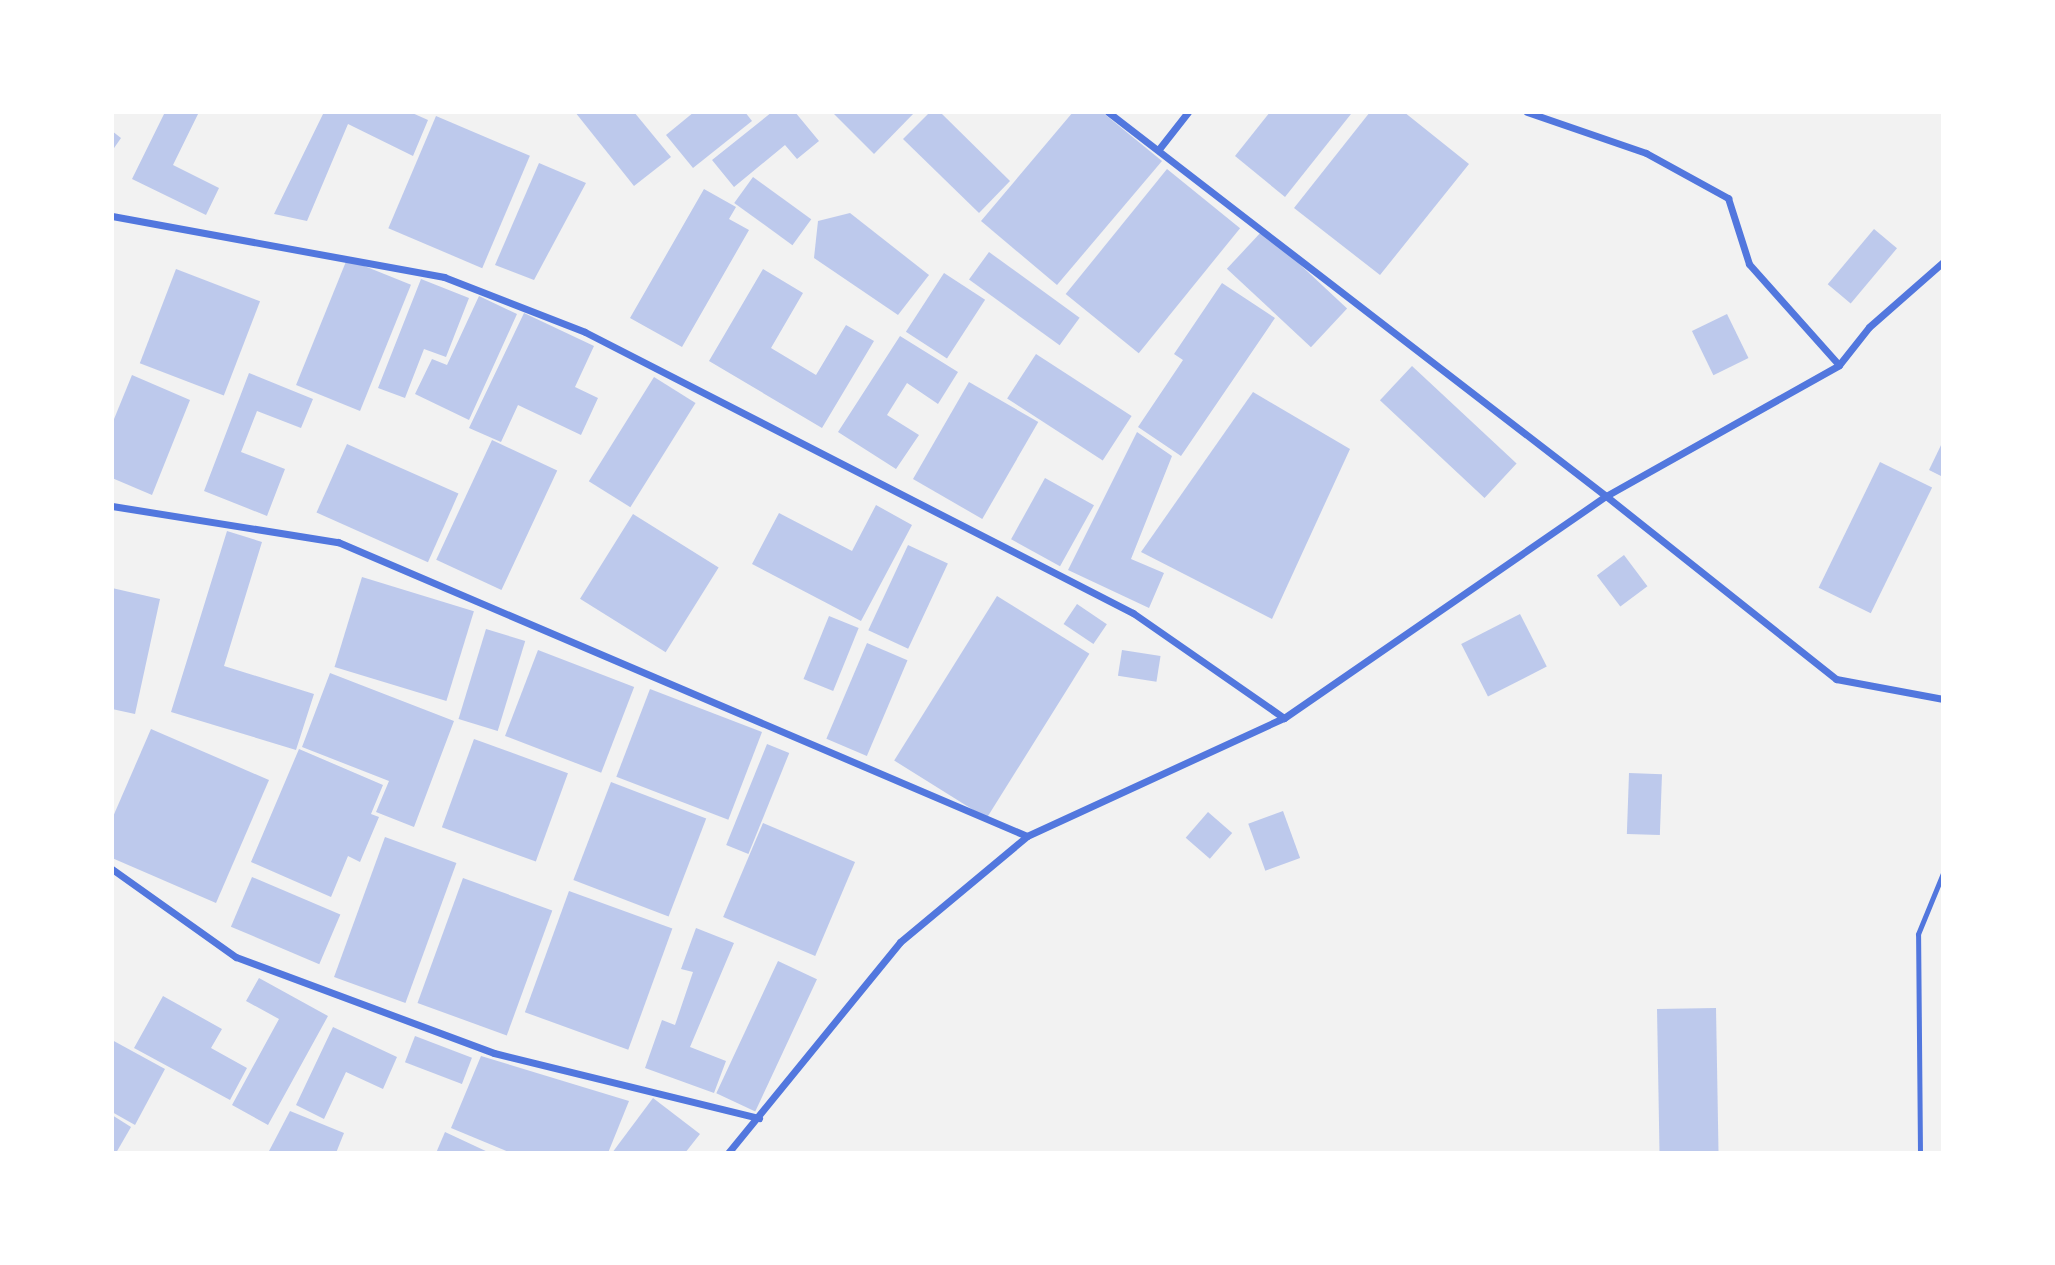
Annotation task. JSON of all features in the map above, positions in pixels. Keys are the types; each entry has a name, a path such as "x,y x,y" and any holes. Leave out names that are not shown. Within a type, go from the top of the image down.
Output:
{"street":[{"path":"1108,112 1606,496 1836,680 1943,699"},
{"path":"1159,149 1188,112"},
{"path":"1527,112 1646,153 1728,198 1749,264 1839,365"},
{"path":"112,216 444,277 586,331 1133,613 1284,718"},
{"path":"728,1153 900,943 1027,836 1284,718 1606,496 1839,365 1870,327 1943,262"},
{"path":"112,506 338,542 1027,836"},
{"path":"112,869 236,957 494,1053 759,1118"}],"lane":[{"path":"1920,1153 1918,934 1943,873"}],"building":[{"path":"165,112 199,112 173,165 219,188 206,215 132,179"},
{"path":"324,112 410,112 428,120 413,156 348,124 307,221 274,214"},
{"path":"575,112 634,112 671,157 634,186"},
{"path":"694,112 745,112 752,121 693,168 666,135"},
{"path":"772,112 795,112 819,141 797,159 785,145 734,187 712,160"},
{"path":"832,112 915,112 874,154"},
{"path":"930,112 940,112 1010,181 979,213 903,139"},
{"path":"1073,112 1102,112 1162,161 1057,285 981,221"},
{"path":"1270,112 1351,114 1285,197 1235,156"},
{"path":"1370,112 1404,112 1469,164 1380,275 1294,208"},
{"path":"436,116 530,156 482,268 388,228"},
{"path":"112,131 121,138 112,151"},
{"path":"539,163 586,183 534,280 495,265"},
{"path":"1167,169 1240,228 1139,353 1066,294"},
{"path":"753,177 811,219 792,245 734,203"},
{"path":"704,189 736,207 729,219 749,230 682,347 630,318"},
{"path":"850,213 929,275 898,315 814,258 818,221"},
{"path":"1874,229 1897,248 1851,303 1828,284"},
{"path":"1263,230 1347,308 1311,347 1227,269"},
{"path":"989,252 1080,318 1060,345 969,280"},
{"path":"347,259 411,285 360,411 296,385"},
{"path":"176,269 260,301 224,396 140,363"},
{"path":"763,269 803,293 771,348 816,375 846,325 874,341 822,428 709,361"},
{"path":"944,273 985,300 947,358 906,332"},
{"path":"421,279 469,298 446,357 424,349 405,398 378,388"},
{"path":"1222,283 1275,318 1181,456 1138,427 1183,360 1174,354"},
{"path":"479,296 517,314 469,420 415,394 432,359 447,365"},
{"path":"524,313 594,346 575,387 598,398 581,435 518,405 501,442 469,428"},
{"path":"1727,314 1748,358 1713,375 1692,331"},
{"path":"900,336 958,372 938,404 907,383 887,415 919,435 896,469 838,432"},
{"path":"1036,354 1132,416 1103,461 1007,398"},
{"path":"1412,366 1517,464 1485,498 1380,400"},
{"path":"249,373 313,399 301,428 257,411 241,452 285,469 267,516 204,491"},
{"path":"132,375 190,400 152,495 112,478 112,424"},
{"path":"654,377 696,403 630,507 589,481"},
{"path":"969,382 1038,422 982,519 913,479"},
{"path":"1253,392 1350,449 1272,619 1141,552"},
{"path":"1137,432 1172,456 1131,559 1164,573 1149,608 1068,570"},
{"path":"492,440 557,470 501,590 436,560"},
{"path":"1943,441 1943,477 1929,470"},
{"path":"347,444 458,494 428,562 316,513"},
{"path":"1880,462 1932,487 1871,613 1819,588"},
{"path":"1045,478 1094,505 1060,566 1011,539"},
{"path":"876,505 912,525 861,621 752,564 779,513 852,551"},
{"path":"633,514 719,568 666,652 580,599"},
{"path":"227,531 262,542 224,666 314,694 296,750 171,712"},
{"path":"908,545 948,564 908,649 868,630"},
{"path":"1624,555 1647,586 1620,607 1597,575"},
{"path":"362,577 474,611 446,701 335,667"},
{"path":"112,588 160,599 135,714 112,709"},
{"path":"997,596 1089,654 987,818 894,761"},
{"path":"1077,604 1107,624 1093,644 1064,624"},
{"path":"1520,614 1547,667 1488,697 1461,644"},
{"path":"829,616 859,628 833,691 804,679"},
{"path":"486,629 525,641 498,731 459,719"},
{"path":"867,643 908,660 867,756 826,739"},
{"path":"538,650 634,687 601,773 505,736"},
{"path":"1122,650 1161,656 1156,682 1118,676"},
{"path":"330,673 454,721 414,827 376,812 389,781 302,747"},
{"path":"650,689 762,732 728,820 616,777"},
{"path":"151,729 269,780 216,903 112,858 112,819"},
{"path":"474,739 568,773 536,862 442,827"},
{"path":"767,744 789,753 748,854 726,845"},
{"path":"299,749 383,785 371,814 379,817 360,862 348,856 331,897 251,862"},
{"path":"1629,773 1662,774 1660,835 1627,834"},
{"path":"611,782 706,819 669,917 573,880"},
{"path":"1283,811 1300,858 1265,871 1248,824"},
{"path":"1208,812 1232,833 1210,859 1186,838"},
{"path":"763,823 855,862 815,956 723,917"},
{"path":"385,837 456,863 405,1003 334,977"},
{"path":"252,877 340,915 319,964 231,927"},
{"path":"463,878 552,910 507,1035 418,1003"},
{"path":"569,891 672,929 628,1050 525,1012"},
{"path":"696,928 734,943 690,1047 726,1061 714,1093 645,1068 662,1020 675,1025 693,972 681,969"},
{"path":"778,961 817,979 755,1111 716,1093"},
{"path":"259,978 328,1016 268,1125 232,1105 279,1019 246,1001"},
{"path":"163,996 222,1029 211,1048 247,1068 230,1100 134,1048"},
{"path":"1716,1008 1719,1153 1660,1153 1657,1009"},
{"path":"333,1027 397,1057 383,1089 346,1072 324,1119 296,1105"},
{"path":"415,1036 472,1058 462,1084 405,1062"},
{"path":"112,1040 165,1069 135,1125 112,1112"},
{"path":"481,1056 629,1101 608,1153 511,1153 451,1128"},
{"path":"653,1098 700,1134 685,1153 612,1153"},
{"path":"290,1111 344,1133 336,1153 268,1153"},
{"path":"112,1115 131,1127 116,1153 112,1153"},
{"path":"445,1132 490,1153 436,1153"}]}
